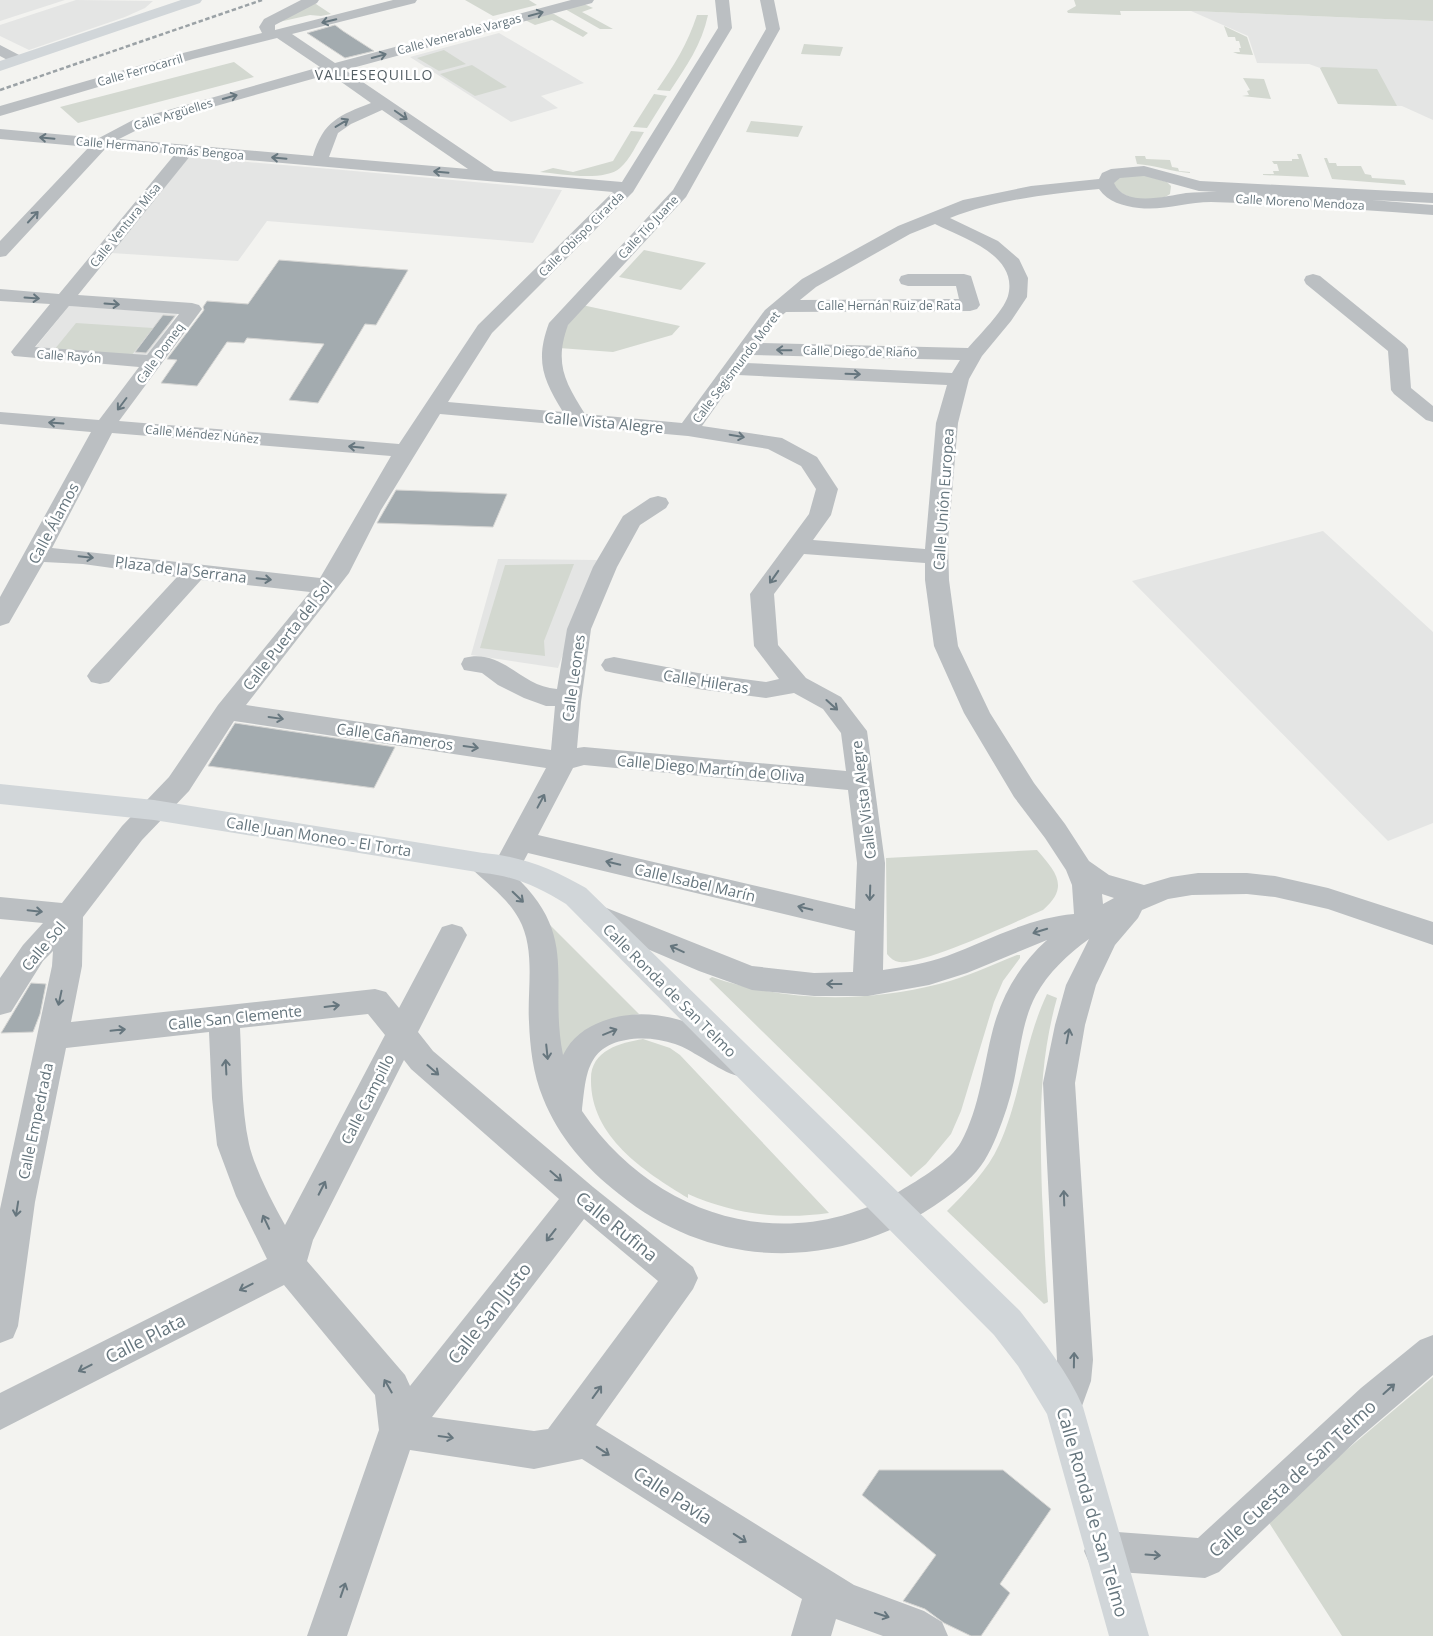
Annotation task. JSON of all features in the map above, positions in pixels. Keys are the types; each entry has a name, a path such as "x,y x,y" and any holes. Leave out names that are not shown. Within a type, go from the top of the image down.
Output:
{"main road":[{"path":"0,66 187,1"},
{"name":"Calle Juan Moneo - El Torta","path":"0,794 154,810 503,856"},
{"name":"Calle Ronda de San Telmo","path":"503,856 576,896 1007,1323 1031,1354 1064,1407 1129,1636"}],"street":[{"path":"312,0 269,22 266,27 267,31 277,34 332,68 489,176"},
{"name":"Calle Ferrocarril","path":"0,111 188,56 410,0"},
{"name":"Calle Venerable Vargas","path":"332,68 587,0"},
{"name":"Calle Obispo Cirarda","path":"405,451 485,329 627,188 725,28 722,0"},
{"name":"Calle Tío Juane","path":"576,419 571,407 556,384 550,357 553,339 559,323 680,193 773,29 767,0"},
{"path":"0,50 18,60"},
{"name":"Calle Argüelles","path":"0,252 102,143 117,133 139,123 332,68"},
{"path":"319,162 332,129 357,114 384,103"},
{"path":"0,147 6,134"},
{"name":"Calle Hermano Tomás Bengoa","path":"6,134 627,188"},
{"name":"Calle Ventura Misa","path":"64,300 186,150"},
{"name":"Calle Moreno Mendoza","path":"1433,198 1199,186 1144,171 1129,170 1108,177 1106,186 1114,196 1133,202 1155,204 1168,201 1209,198 1433,210"},
{"path":"1168,201 1176,197 1180,191 1177,184 1170,178"},
{"name":"Calle Segismundo Moret","path":"688,430 772,314 810,283 888,238 969,204 1004,195 1085,186 1106,186"},
{"name":"Calle Unión Europea","path":"935,217 992,246 1012,263 1019,278 1017,297 1004,318 973,354 959,379 947,423 944,441 937,557 937,580 946,646 977,713 1024,790 1055,831 1079,868 1086,885 1089,905 1088,924"},
{"name":"Calle Hernán Ruiz de Rata","path":"782,306 970,305 964,280 908,280"},
{"path":"1313,280 1398,349 1400,390 1433,416"},
{"path":"0,295 64,300"},
{"name":"Calle Rayón","path":"64,300 21,352 154,362"},
{"name":"Calle Domeq","path":"64,300 192,309 105,426"},
{"name":"Calle Diego de Riaño","path":"748,349 973,354"},
{"path":"734,369 959,379"},
{"name":"Calle Vista Alegre","path":"434,408 688,430 774,443 809,462 827,489 820,515 762,594 766,646 797,684 832,703 854,731 871,863 868,984"},
{"name":"Calle Méndez Núñez","path":"0,418 405,451"},
{"name":"Calle Álamos","path":"0,618 37,554 105,426"},
{"name":"Calle Puerta del Sol","path":"154,810 178,784 227,711 337,573 370,510 405,451"},
{"name":"Calle Leones","path":"503,856 563,760 569,698 579,629 605,567 631,521 658,503"},
{"path":"796,546 937,557"},
{"name":"Plaza de la Serrana","path":"37,554 83,557 196,572 326,586"},
{"path":"100,676 196,572"},
{"path":"473,664 488,665 507,679 546,697 569,698"},
{"name":"Calle Hileras","path":"614,665 698,682 766,690 797,684"},
{"name":"Calle Cañameros","path":"227,711 563,760"},
{"name":"Calle Diego Martín de Oliva","path":"563,760 584,756 860,782"},
{"name":"Calle Sol","path":"0,1003 33,953 69,915 132,833 154,810"},
{"name":"Calle Isabel Marín","path":"503,856 869,923"},
{"name":"Calle Ronda de San Telmo","path":"503,856 535,921 543,945 544,1024 550,1072 566,1114 586,1145 613,1171 646,1196 680,1216 718,1230 760,1236 800,1239 849,1231 883,1218 937,1186 973,1152 992,1107 1016,1005 1032,974 1061,945 1088,924 1144,896 1169,888 1249,882 1292,888 1341,902 1433,934"},
{"name":"Calle Unión Europea","path":"1079,868 1099,883 1144,896"},
{"path":"1064,1407 1073,1381 1075,1360 1059,1083 1070,1025 1081,985 1091,962 1105,937 1122,915 1144,896"},
{"path":"0,908 69,915"},
{"name":"Calle Ronda de San Telmo","path":"594,914 621,923 693,956 750,978 799,984 868,984 901,980 947,969 1036,932 1058,926 1088,924"},
{"name":"Calle Empedrada","path":"0,1326 18,1202 66,968 69,915"},
{"name":"Calle Campillo","path":"289,1265 296,1238 452,935"},
{"path":"26,964 66,968"},
{"name":"Calle San Clemente","path":"52,1037 375,1001 401,1034"},
{"name":"Calle San Justo","path":"224,1019 228,1098 233,1145 261,1212 289,1265 392,1388 398,1430"},
{"name":"Calle Ronda de San Telmo","path":"566,1114 568,1085 572,1067 585,1046 604,1034 625,1026 647,1025 681,1033 746,1066"},
{"name":"Calle Rufina","path":"401,1034 422,1060 581,1197 681,1278 558,1446"},
{"name":"Calle San Justo","path":"327,1636 398,1430 581,1197"},
{"name":"Calle Plata","path":"0,1412 289,1265"},
{"name":"Calle Cuesta de San Telmo","path":"1104,1551 1205,1558 1311,1458 1411,1369 1433,1352"},
{"name":"Calle Pavía","path":"398,1430 534,1450 586,1440 843,1602 910,1625 928,1636"},
{"path":"811,1636 824,1591"}],"shaded area":[{"path":"0,0 65,0 0,21"},
{"path":"76,0 153,1 145,8 125,17 29,50 0,36 0,25"},
{"path":"465,0 529,0 537,5 493,16"},
{"path":"1074,0 1433,0 1433,21 1191,11 1120,11 1121,15 1068,13 1067,11 1076,6"},
{"path":"313,2 331,14 321,16 310,15 270,24"},
{"path":"584,4 593,8 582,12 613,29 600,29 565,9"},
{"path":"1191,11 1433,21 1433,120 1402,106 1338,104 1320,68 1309,64 1257,63 1248,36"},
{"path":"550,13 588,33 583,37 552,20 535,25 525,20"},
{"path":"697,15 708,15 702,36 693,55 670,91 657,90 680,54"},
{"path":"1224,26 1247,37 1253,55 1233,52 1240,52 1239,41 1236,41 1235,37 1228,37"},
{"path":"499,33 584,83 541,96 558,108 511,122 410,57"},
{"path":"804,44 843,47 840,56 801,54"},
{"path":"444,50 466,64 439,71 417,58"},
{"path":"234,62 254,77 78,123 60,107"},
{"path":"472,65 507,87 475,96 440,74"},
{"path":"1320,68 1377,69 1397,106 1338,104"},
{"path":"1243,78 1264,79 1271,99 1242,96 1249,95 1247,91 1250,90"},
{"path":"654,94 667,96 647,128 633,127"},
{"path":"751,121 803,126 798,137 746,132"},
{"path":"631,131 644,132 627,161 613,172 604,175 582,176 540,172 553,168 573,172 613,161"},
{"path":"1297,154 1301,154 1309,177 1263,175 1274,174 1273,171 1279,171 1277,164 1274,164 1272,161 1292,161 1292,159 1299,159"},
{"path":"1135,156 1145,156 1146,159 1170,160 1172,167 1178,168 1179,171 1190,173 1137,164"},
{"path":"189,157 562,190 533,243 267,221 238,261 111,253"},
{"path":"1324,158 1327,158 1329,163 1336,163 1337,166 1361,166 1365,174 1371,175 1372,178 1404,180 1406,185 1332,179"},
{"path":"1140,174 1167,182 1171,186 1170,194 1156,199 1139,199 1123,194 1113,183 1122,176"},
{"path":"644,250 706,263 681,290 619,277"},
{"path":"582,305 680,326 672,335 613,352 559,348 564,330"},
{"path":"69,306 178,313 146,358 34,349"},
{"path":"76,323 153,328 131,356 54,350"},
{"path":"1323,531 1433,632 1433,823 1388,841 1132,581"},
{"path":"498,559 597,560 558,668 471,655"},
{"path":"574,564 544,641 545,656 480,648 505,565"},
{"path":"1037,850 1050,865 1058,887 1051,902 1043,910 928,957 899,962 887,954 886,858"},
{"path":"549,924 639,1014 619,1017 561,1061"},
{"path":"1020,955 1020,958 1003,981 994,1002 961,1111 951,1134 926,1164 911,1177 709,979 712,977 768,991 796,995 853,997 911,990 939,984"},
{"path":"1047,994 1057,998 1046,1048 1043,1072 1042,1195 1048,1302 1044,1304 947,1211 983,1172 999,1145 1013,1108 1039,1012"},
{"path":"643,1039 670,1048 680,1055 829,1213 793,1216 757,1214 739,1211 688,1194 688,1198 637,1164 622,1150 609,1135 599,1118 593,1099 592,1069 601,1055 608,1050 625,1043"},
{"path":"1433,1377 1433,1636 1342,1636 1266,1518"}],"building":[{"path":"335,25 374,51 345,58 307,33"},
{"path":"279,260 408,270 376,325 365,324 318,403 289,400 324,344 247,338 244,343 227,342 197,386 161,383 177,360 167,359 204,310 203,307 207,301 248,304"},
{"path":"163,315 175,316 146,353 135,352"},
{"path":"396,490 507,494 493,527 377,523"},
{"path":"235,723 395,747 374,788 208,766"},
{"path":"31,983 46,984 40,1014 33,1032 1,1033"},
{"path":"879,1470 1003,1470 1051,1509 1000,1584 1010,1593 981,1636 971,1636 944,1623 925,1609 903,1601 936,1555 862,1495"}],"railway":[{"path":"0,90 262,0"}],"district":[{"name":"VALLESEQUILLO","path":"374,74"}]}
